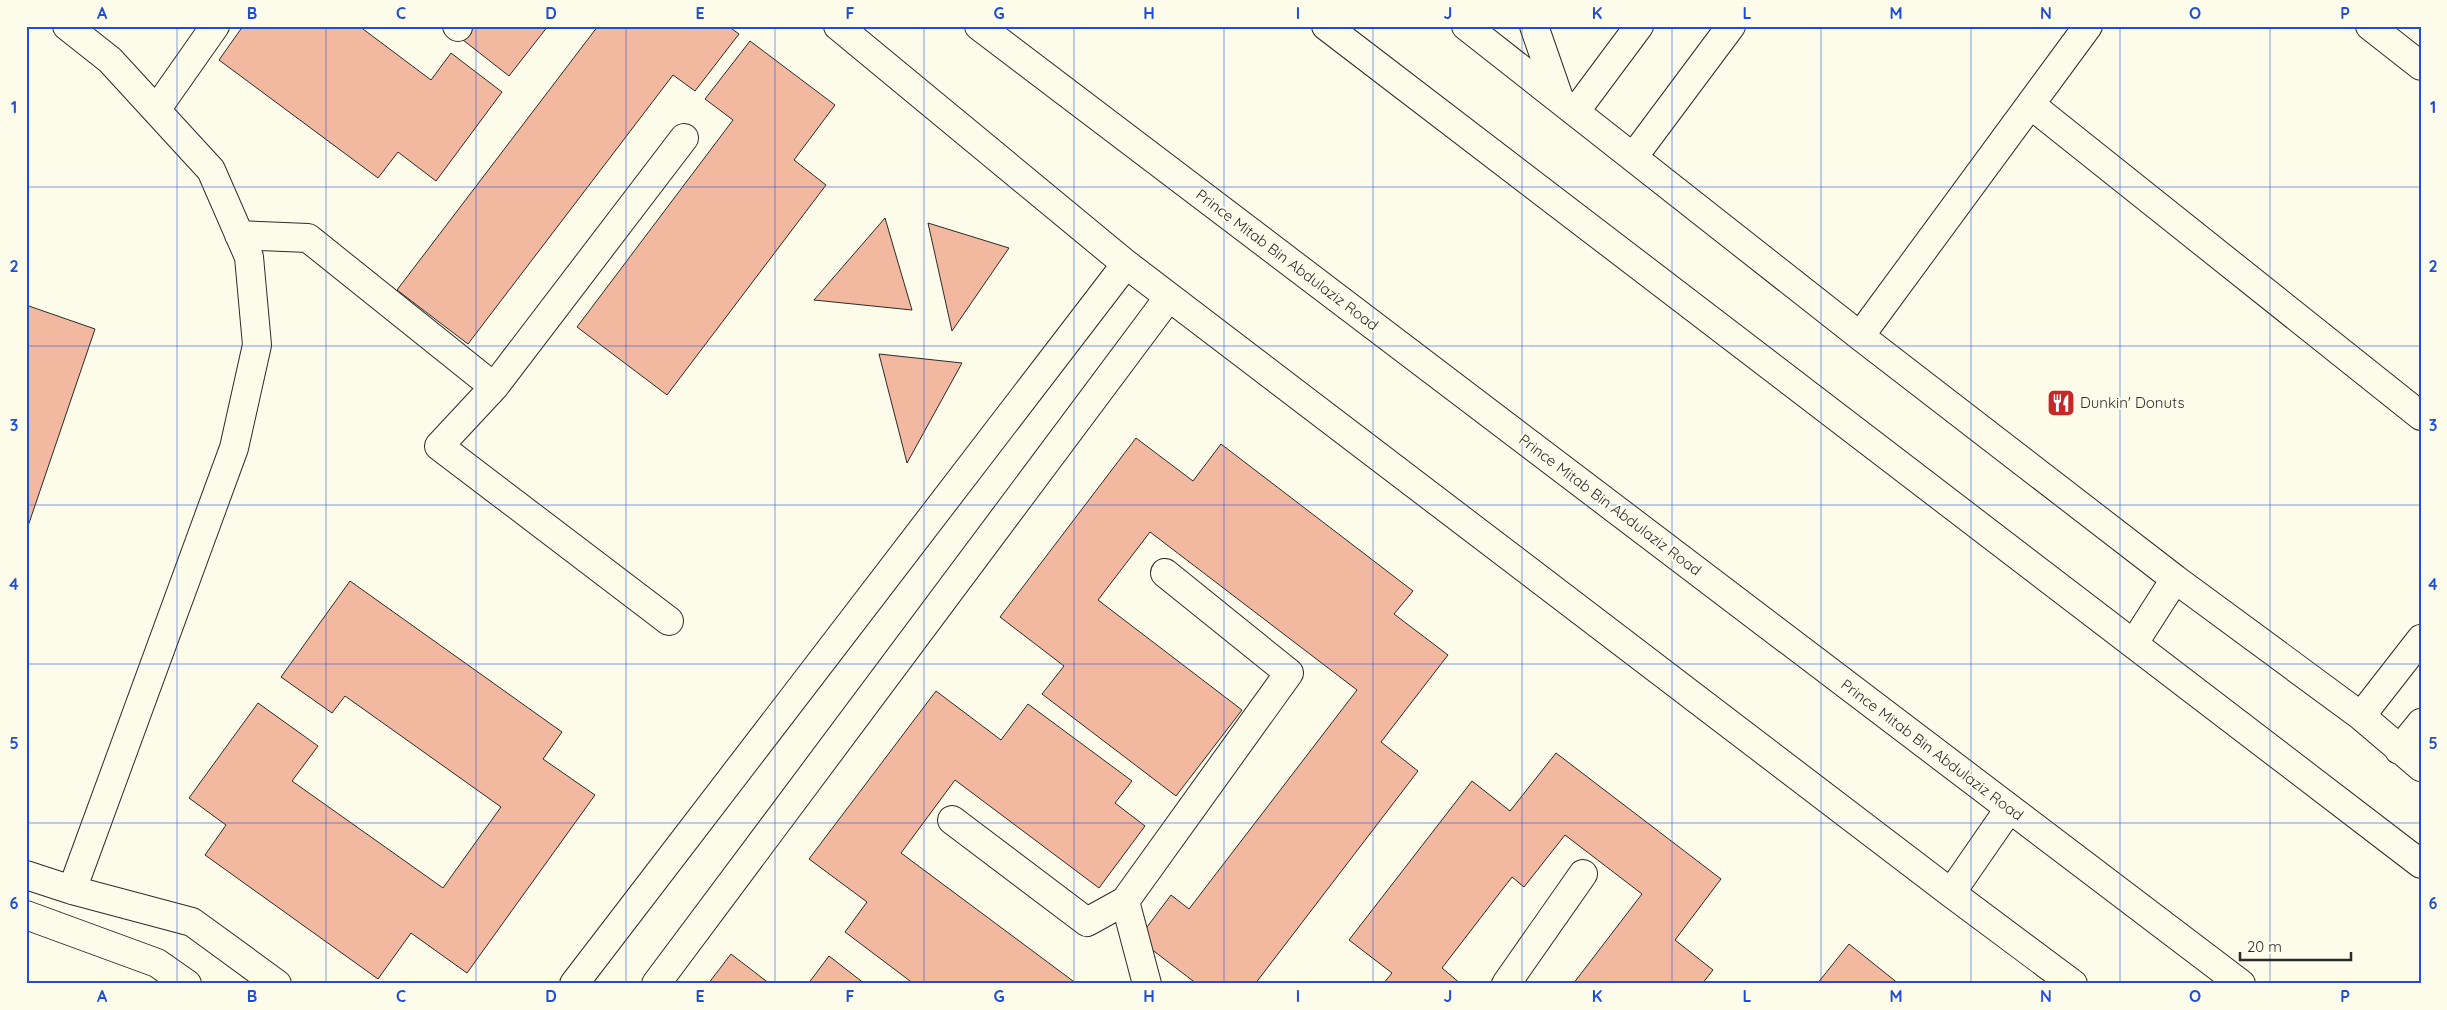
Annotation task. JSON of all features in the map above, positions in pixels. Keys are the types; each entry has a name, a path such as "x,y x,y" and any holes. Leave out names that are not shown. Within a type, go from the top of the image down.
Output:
{"street":[{"path":"67,26 110,60 211,170 249,257 257,345 234,448 72,890"},
{"path":"156,110 215,26"},
{"path":"838,26 1126,264 2073,984"},
{"name":"Prince Mitab Bin Abdulaziz Road","path":"979,26 2241,984"},
{"path":"1326,26 2421,864"},
{"path":"1466,26 1634,156 1860,336 2175,579 2361,716 2399,750 2421,766"},
{"path":"1534,26 1567,105"},
{"path":"1567,105 1639,26"},
{"path":"1634,156 1731,26"},
{"path":"1860,336 2088,26"},
{"path":"2370,26 2421,66"},
{"path":"2030,105 2421,416"},
{"path":"669,621 439,446 494,387 684,138"},
{"path":"239,235 308,238 494,387"},
{"path":"574,984 1126,264"},
{"path":"656,984 1170,297"},
{"path":"952,820 1087,922 1125,901 1289,673 1166,573"},
{"path":"2134,643 2175,579"},
{"path":"2361,716 2421,639"},
{"path":"2399,750 2421,723"},
{"path":"1951,893 2009,808"},
{"path":"1506,984 1584,874"},
{"path":"26,875 72,890 192,922 276,984"},
{"path":"1125,901 1146,984"},
{"path":"26,915 157,963 187,984"}],"building":[{"path":"243,26 359,26 431,80 451,53 502,92 436,181 398,152 378,178 219,60"},
{"path":"473,26 548,26 509,76 463,40"},
{"path":"598,26 728,26 739,34 695,91 673,75 468,344 397,290"},
{"path":"750,41 835,105 794,160 826,185 667,395 577,327 733,120 705,99"},
{"path":"885,218 912,310 814,300"},
{"path":"928,223 1009,248 952,331"},
{"path":"26,305 95,329 26,532"},
{"path":"879,354 962,363 907,463"},
{"path":"1136,438 1193,481 1221,444 1413,591 1394,614 1448,655 1381,742 1418,771 1255,984 1197,984 1138,939 1171,895 1189,909 1357,690 1150,532 1098,600 1242,710 1176,796 1042,694 1064,666 1000,617"},
{"path":"350,581 562,732 543,759 595,795 467,973 411,933 378,979 205,855 226,825 189,798 258,703 318,746 292,781 443,888 501,807 345,696 332,713 281,677"},
{"path":"936,691 1001,740 1028,704 1132,781 1115,803 1145,826 1099,888 955,780 901,853 1077,984 914,984 845,932 867,902 809,859"},
{"path":"1556,753 1721,879 1675,940 1713,970 1702,984 1573,984 1642,894 1565,835 1524,887 1512,877 1442,968 1461,984 1383,984 1392,973 1349,940 1472,781 1510,811"},
{"path":"1849,944 1899,984 1817,984"},
{"path":"731,954 770,984 708,984"},
{"path":"829,956 865,984 808,984"}],"place":[{"name":"Dunkin' Donuts","path":"2061,403"}]}
